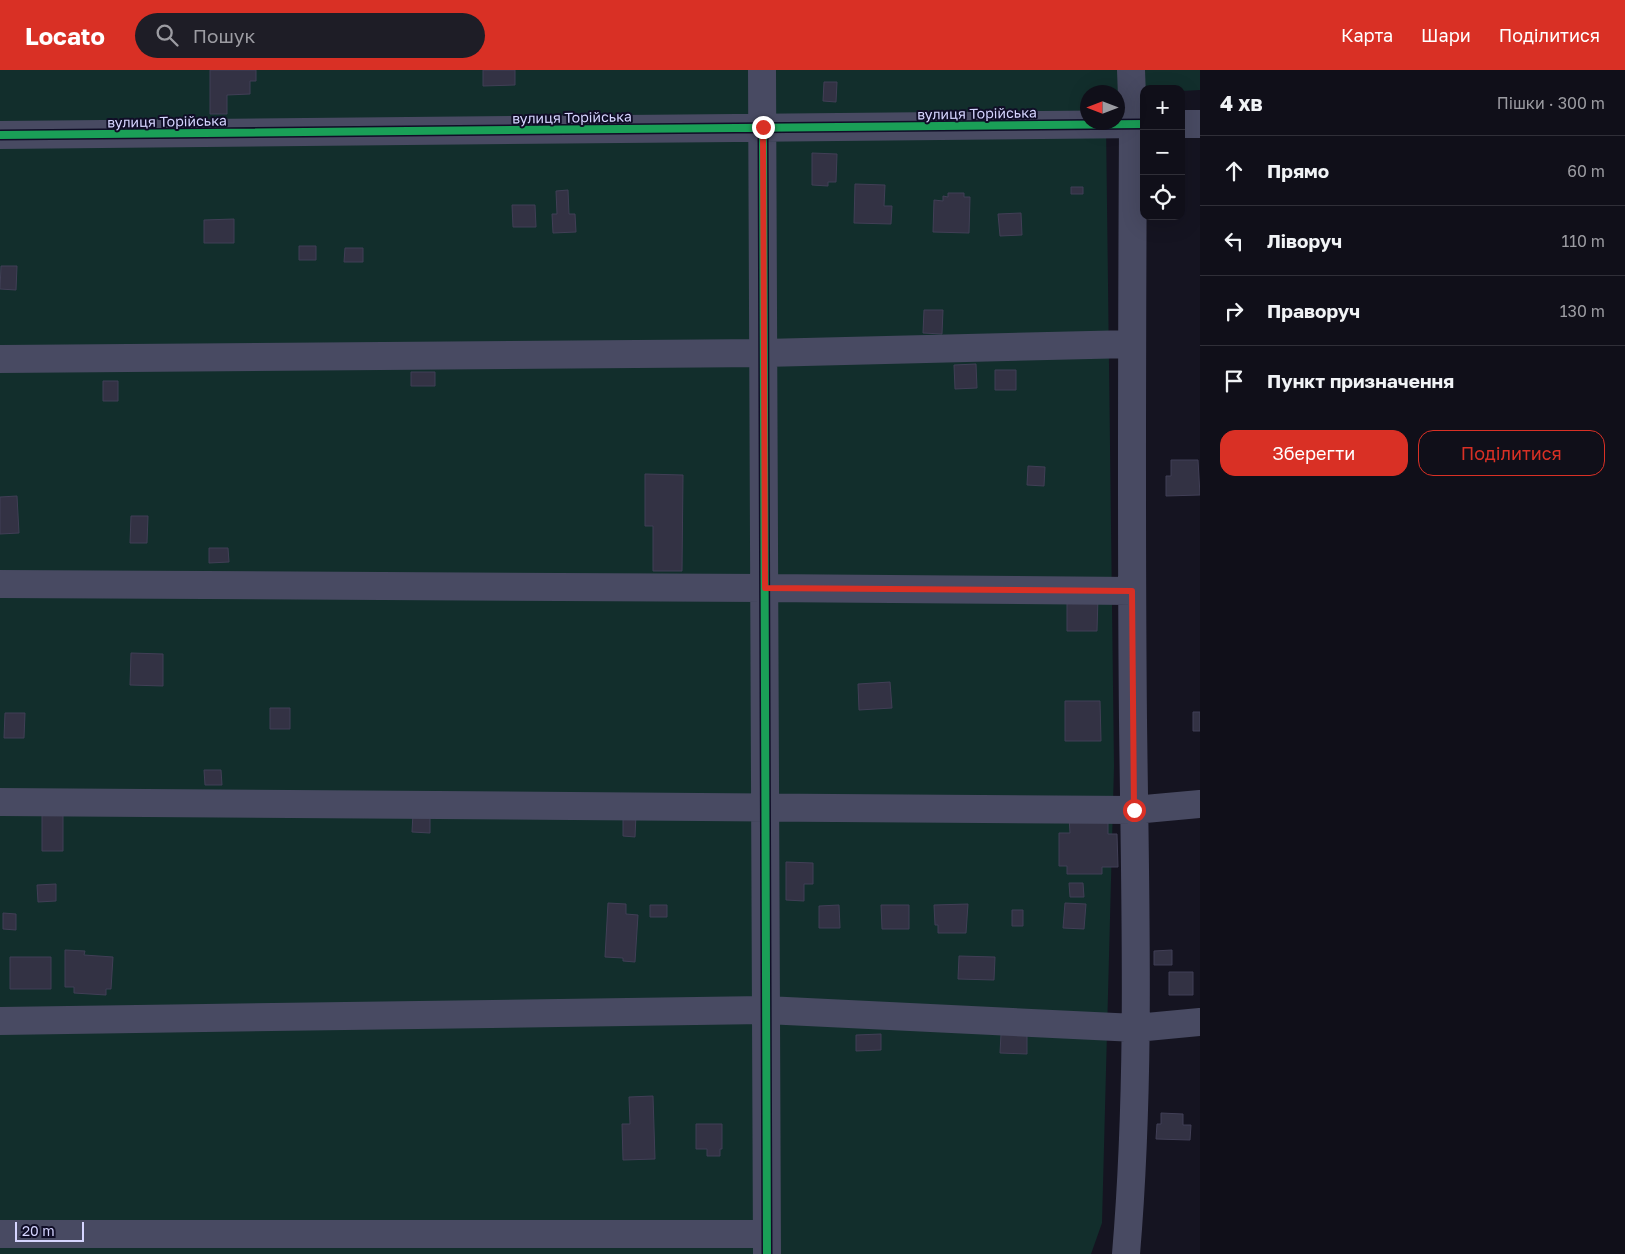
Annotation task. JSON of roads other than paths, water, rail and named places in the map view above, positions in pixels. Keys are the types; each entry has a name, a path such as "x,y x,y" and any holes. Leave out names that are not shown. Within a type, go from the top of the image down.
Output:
{"street":[{"path":"0,1234 767,1244 762,70"},
{"path":"1126,1254 1131,1188 1136,1028 1132,344 1139,124 1131,70"},
{"name":"вулиця Торійська","path":"0,135 1139,124"},
{"path":"1185,124 1200,124"},
{"path":"0,358 764,353 1132,344"},
{"path":"0,584 1132,591"},
{"path":"0,802 765,809 1134,810 1200,804"},
{"path":"0,1021 766,1010 1136,1028 1200,1022"}]}
